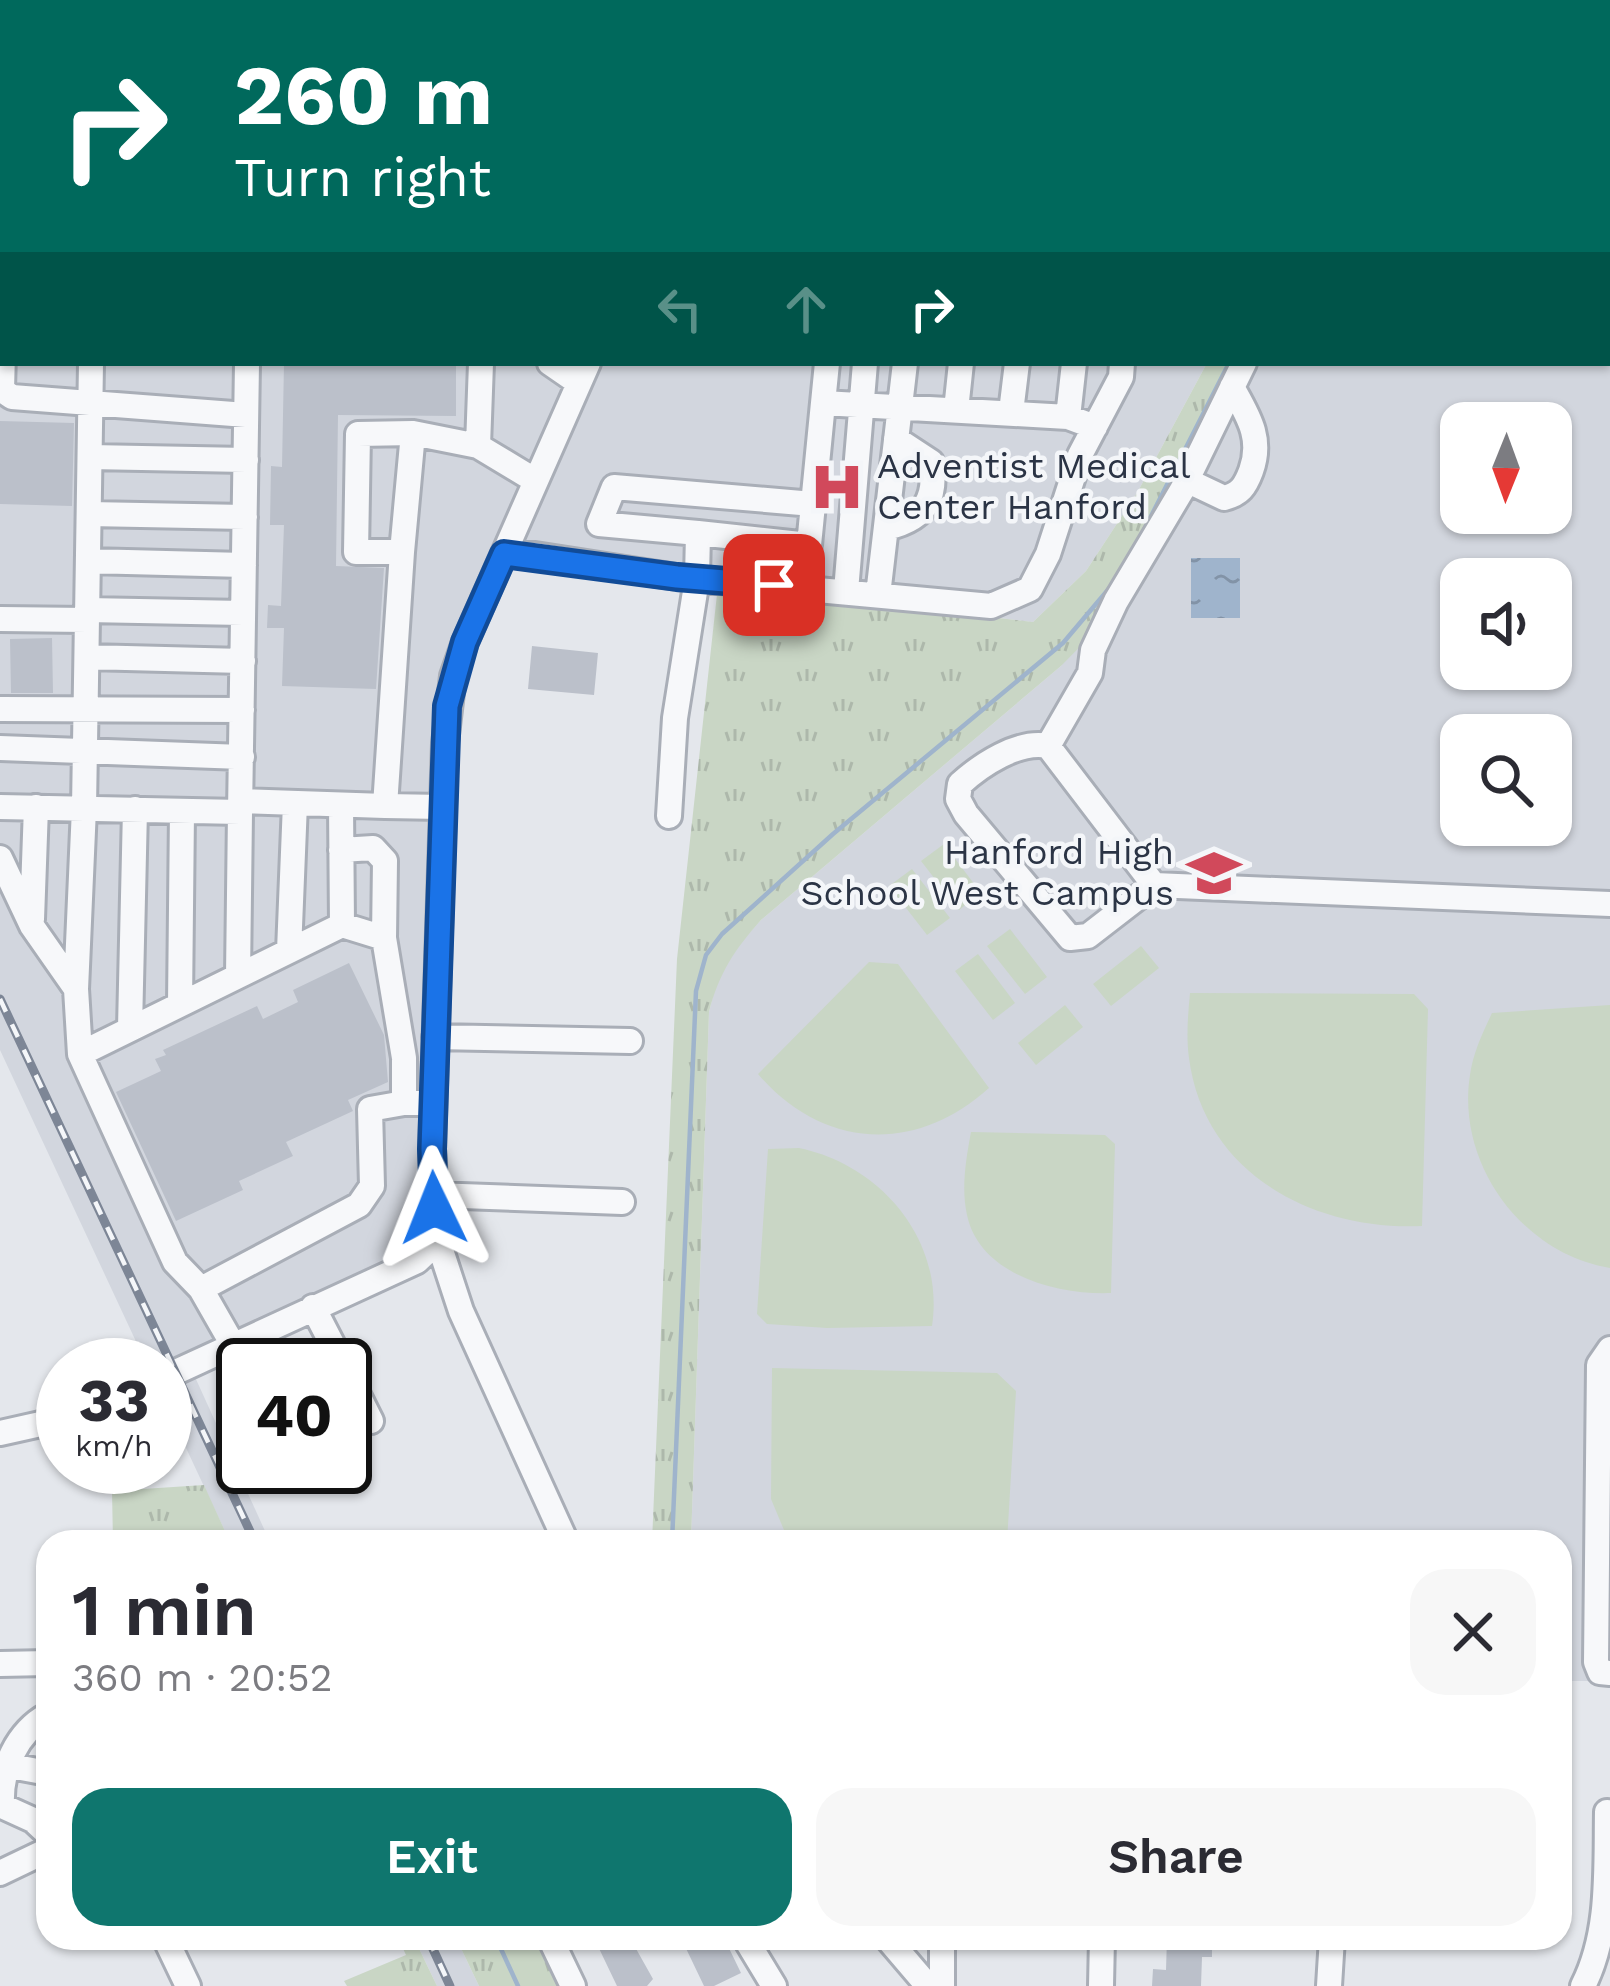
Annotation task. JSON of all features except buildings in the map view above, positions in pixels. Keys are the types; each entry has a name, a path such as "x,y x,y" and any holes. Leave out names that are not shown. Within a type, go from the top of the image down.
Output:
{"street":[{"path":"3,366 2,390 12,397 246,415"},
{"path":"91,366 84,808 76,989 80,1054 176,1262 201,1289 226,1338"},
{"path":"238,976 247,366"},
{"path":"478,446 481,366"},
{"path":"813,504 614,487 599,524 809,545 827,366"},
{"path":"846,591 865,366"},
{"path":"878,595 905,366"},
{"path":"956,410 961,366"},
{"path":"1011,412 1017,366"},
{"path":"1068,417 1074,366"},
{"path":"504,554 697,579 991,606 1030,590 1048,554 1080,455 1121,377 1122,366"},
{"path":"1048,746 1090,673 1093,650 1115,601 1186,480 1242,366"},
{"path":"560,1530 460,1311 438,1241 433,1104 442,807 453,676 583,373"},
{"path":"1186,480 1224,498 1238,493 1247,481 1257,440 1232,386"},
{"path":"823,403 1068,417 1095,427"},
{"path":"385,806 412,433"},
{"path":"402,552 356,553 358,434 412,433 478,446 536,481"},
{"path":"886,528 911,523 927,508 935,482 932,462 896,440"},
{"path":"90,457 246,460"},
{"path":"89,514 245,517"},
{"path":"669,816 675,718 697,579 698,533"},
{"path":"88,561 244,565"},
{"path":"0,620 243,613"},
{"path":"87,658 243,661"},
{"path":"0,709 242,710"},
{"path":"1154,885 1048,746 1035,744 1010,752 963,780 957,794 966,814 1070,938 1088,936 1154,885 1610,904"},
{"path":"0,748 242,757"},
{"path":"0,807 182,811 295,803 442,807"},
{"path":"289,951 295,803"},
{"path":"341,805 342,925"},
{"path":"32,926 36,807"},
{"path":"130,1028 135,809"},
{"path":"180,1004 182,811"},
{"path":"341,850 373,848 386,861 384,938 404,1058 404,1103"},
{"path":"0,858 32,926 76,989"},
{"path":"80,1054 342,925 384,938"},
{"path":"435,1037 630,1041"},
{"path":"201,1289 358,1205 372,1186 370,1108 433,1104"},
{"path":"434,1195 622,1202"},
{"path":"249,1338 417,1261 438,1241"},
{"path":"314,1307 330,1338"},
{"path":"1610,1348 1599,1365 1604,1481 1596,1662 1600,1672 1610,1673"},
{"path":"0,1433 36,1425"},
{"path":"0,1664 36,1663"},
{"path":"36,1721 25,1727 3,1764 2,1806 36,1823"},
{"path":"3,1764 36,1771"},
{"path":"1582,1986 1600,1945 1606,1908 1607,1812"},
{"path":"0,1873 36,1856"},
{"path":"171,1950 188,1986"},
{"path":"556,1950 573,1986"},
{"path":"753,1950 774,1986"},
{"path":"897,1950 928,1986"},
{"path":"942,1950 942,1986"},
{"path":"1101,1986 1102,1950"},
{"path":"1329,1986 1331,1950"}],"shaded area":[{"path":"0,366 1205,366 1137,493 1086,571 1033,622 501,559 453,676 438,1241 246,1338 216,1338 216,1353 192,1365 192,1338 134,1338 0,1050"},
{"name":"Hanford High School West Campus","path":"1253,366 1610,366 1610,1681 1572,1681 1572,1530 691,1530 709,1012 717,980 732,952 761,920 1061,666"},
{"path":"192,1370 216,1423 216,1494 248,1494 265,1530 224,1530 192,1461"},
{"path":"420,1950 462,1950 479,1986 437,1986"}],"green space":[{"path":"1205,366 1253,366 1122,604 1061,666 761,920 723,973 709,1012 691,1530 653,1530 677,959 718,585 1033,622 1086,571 1137,493"},
{"path":"944,844 981,893 959,910 921,861"},
{"path":"912,869 950,918 927,935 889,886"},
{"path":"1010,929 1047,977 1025,994 987,946"},
{"path":"1141,946 1159,968 1111,1006 1093,984"},
{"path":"978,954 1015,1003 993,1020 955,971"},
{"path":"869,962 898,964 989,1088 931,1124 901,1133 870,1134 811,1118 758,1074"},
{"path":"1190,993 1414,994 1428,1009 1422,1226 1382,1225 1305,1206 1241,1163 1217,1134 1199,1099 1188,1050"},
{"path":"1065,1005 1083,1027 1036,1065 1018,1043"},
{"path":"1610,1005 1610,1268 1578,1259 1523,1224 1485,1171 1468,1108 1473,1059 1492,1013"},
{"path":"971,1132 1105,1135 1115,1144 1111,1293 1068,1290 1024,1278 988,1253 975,1236 965,1205"},
{"path":"799,1148 856,1171 901,1211 928,1264 932,1326 767,1324 757,1314 768,1149"},
{"path":"772,1368 997,1373 1016,1391 1008,1530 784,1530 771,1499"},
{"path":"204,1485 225,1530 113,1530 112,1494 192,1494 192,1486"},
{"path":"404,1950 420,1950 437,1986 347,1986 344,1981 406,1955"},
{"path":"462,1950 552,1950 569,1986 479,1986"}],"water":[{"path":"1191,558 1240,558 1240,618 1191,618"}],"waterway":[{"path":"1145,528 1227,366"},
{"path":"673,1530 696,991 706,955 722,934 833,834 1063,643 1112,585"},
{"path":"502,1950 518,1986"}],"railway":[{"path":"0,999 249,1530"},
{"path":"434,1950 450,1986"}],"place":[{"name":"Adventist Medical Center Hanford","path":"837,487"},
{"name":"Hanford High School West Campus","path":"1214,873"}],"route":[{"path":"434,1208 447,706 465,642 504,554 774,585"}]}
